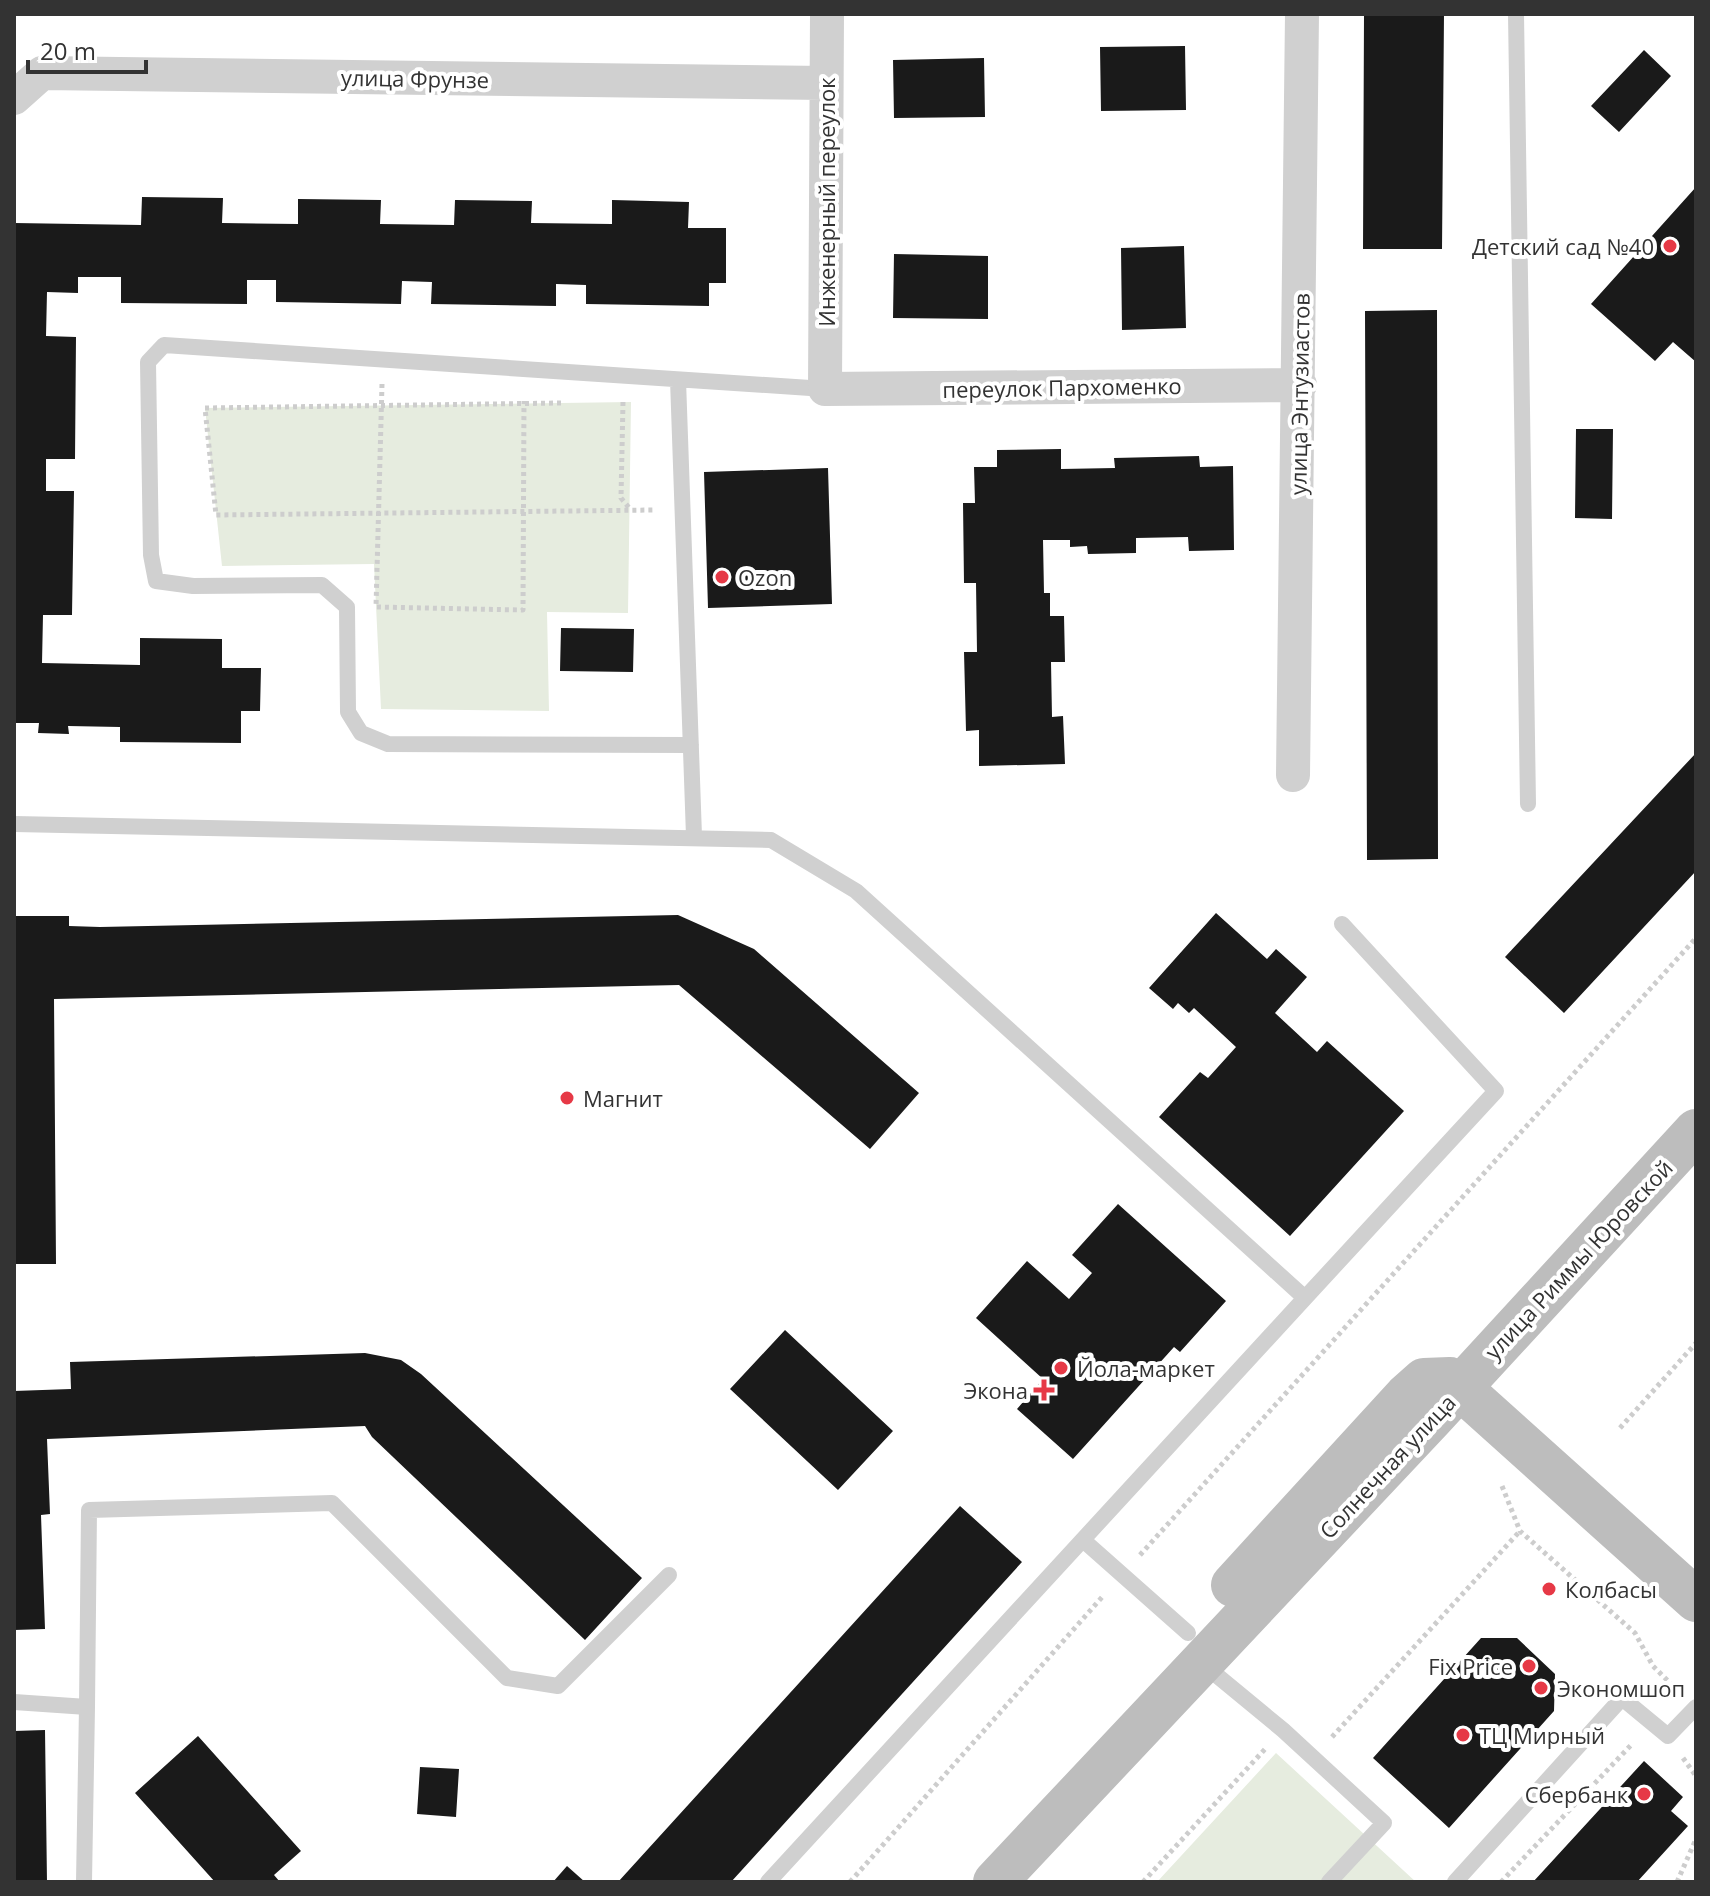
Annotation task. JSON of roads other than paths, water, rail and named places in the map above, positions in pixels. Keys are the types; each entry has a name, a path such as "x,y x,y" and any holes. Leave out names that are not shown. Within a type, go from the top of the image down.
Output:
{"main road":[{"name":"улица Риммы Юровской","path":"1460,1387 1696,1131"},
{"path":"1460,1387 1696,1600"},
{"name":"Солнечная улица","path":"995,1882 1090,1781 1195,1648 1460,1387"}],"street":[{"name":"Инженерный переулок","path":"825,389 827,14"},
{"name":"улица Энтузиастов","path":"1293,775 1302,14"},
{"name":"улица Фрунзе","path":"14,98 42,73 826,83"},
{"name":"переулок Пархоменко","path":"825,389 1300,385"}],"lane":[{"path":"1516,14 1528,804"},
{"path":"691,745 388,744 361,733 348,712 347,607 331,591 322,585 193,586 156,581 151,555 148,362 164,345 825,389"},
{"path":"678,380 694,836"},
{"path":"14,824 771,840 856,891 1305,1298"},
{"path":"768,1882 1496,1091 1342,924"},
{"path":"84,1882 89,1510 332,1503 507,1678 558,1686 669,1575"},
{"path":"1083,1540 1384,1823 1329,1882"},
{"path":"1455,1882 1622,1698 1668,1736 1696,1707"},
{"path":"14,1702 87,1707"}],"place":[{"name":"Детский сад №40","path":"1670,246"},
{"name":"Ozon","path":"722,577"},
{"name":"Магнит","path":"567,1098"},
{"name":"Йола-маркет","path":"1061,1368"},
{"name":"Экона","path":"1044,1390"},
{"name":"Колбасы","path":"1549,1589"},
{"name":"Fix Price","path":"1529,1666"},
{"name":"Экономшоп","path":"1541,1688"},
{"name":"ТЦ Мирный","path":"1463,1735"},
{"name":"Сбербанк","path":"1644,1794"}]}
